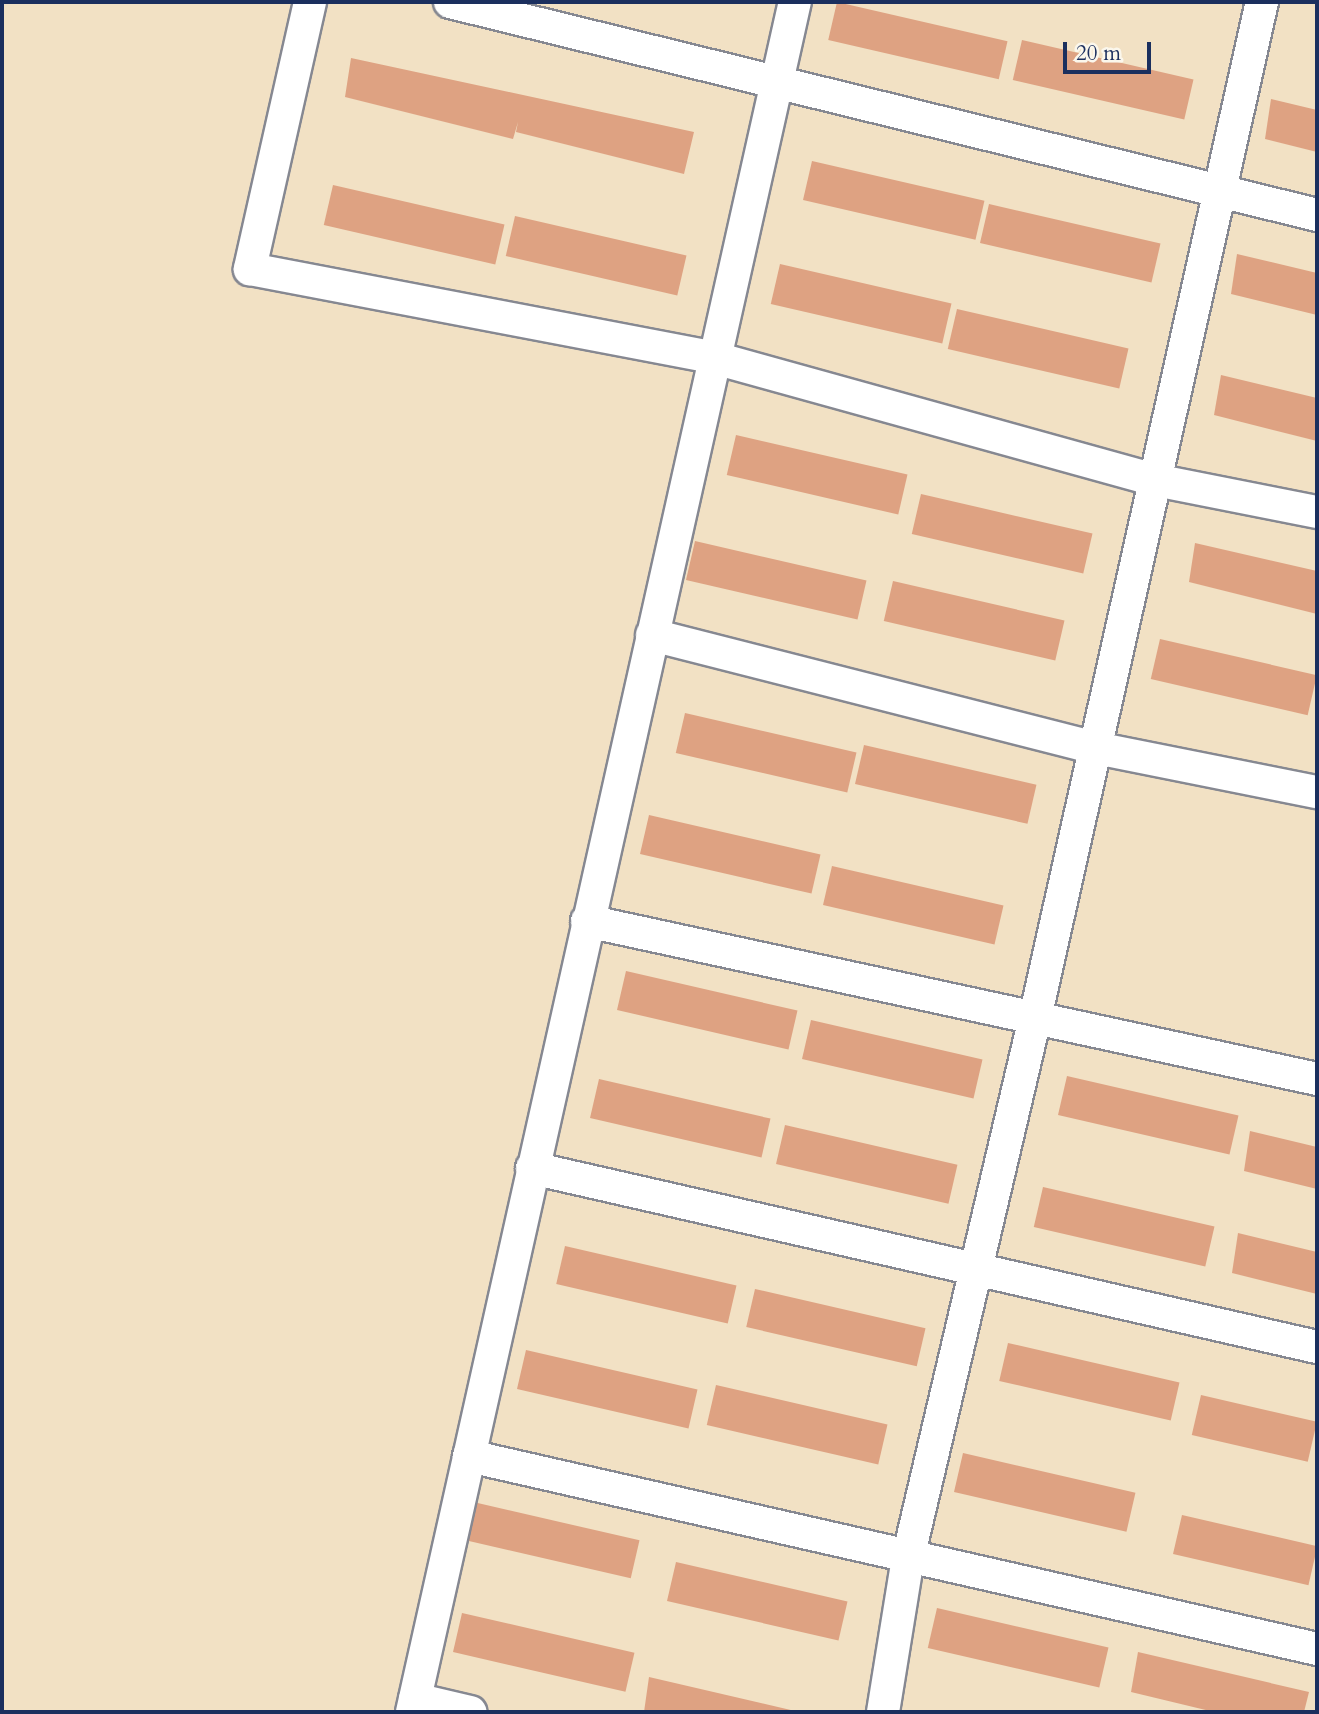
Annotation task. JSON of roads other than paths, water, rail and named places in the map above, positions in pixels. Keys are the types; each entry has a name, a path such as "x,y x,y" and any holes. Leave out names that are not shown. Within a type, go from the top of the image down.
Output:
{"street":[{"path":"310,2 250,269 715,358 1155,480 1317,512"},
{"path":"450,2 776,85 1317,215"},
{"path":"470,1712 413,1706 795,2"},
{"path":"883,1712 908,1558 1035,1018 1262,2"},
{"path":"652,635 1096,748 1317,792"},
{"path":"587,921 1317,1079"},
{"path":"532,1168 1317,1347"},
{"path":"469,1456 1317,1649"}]}
